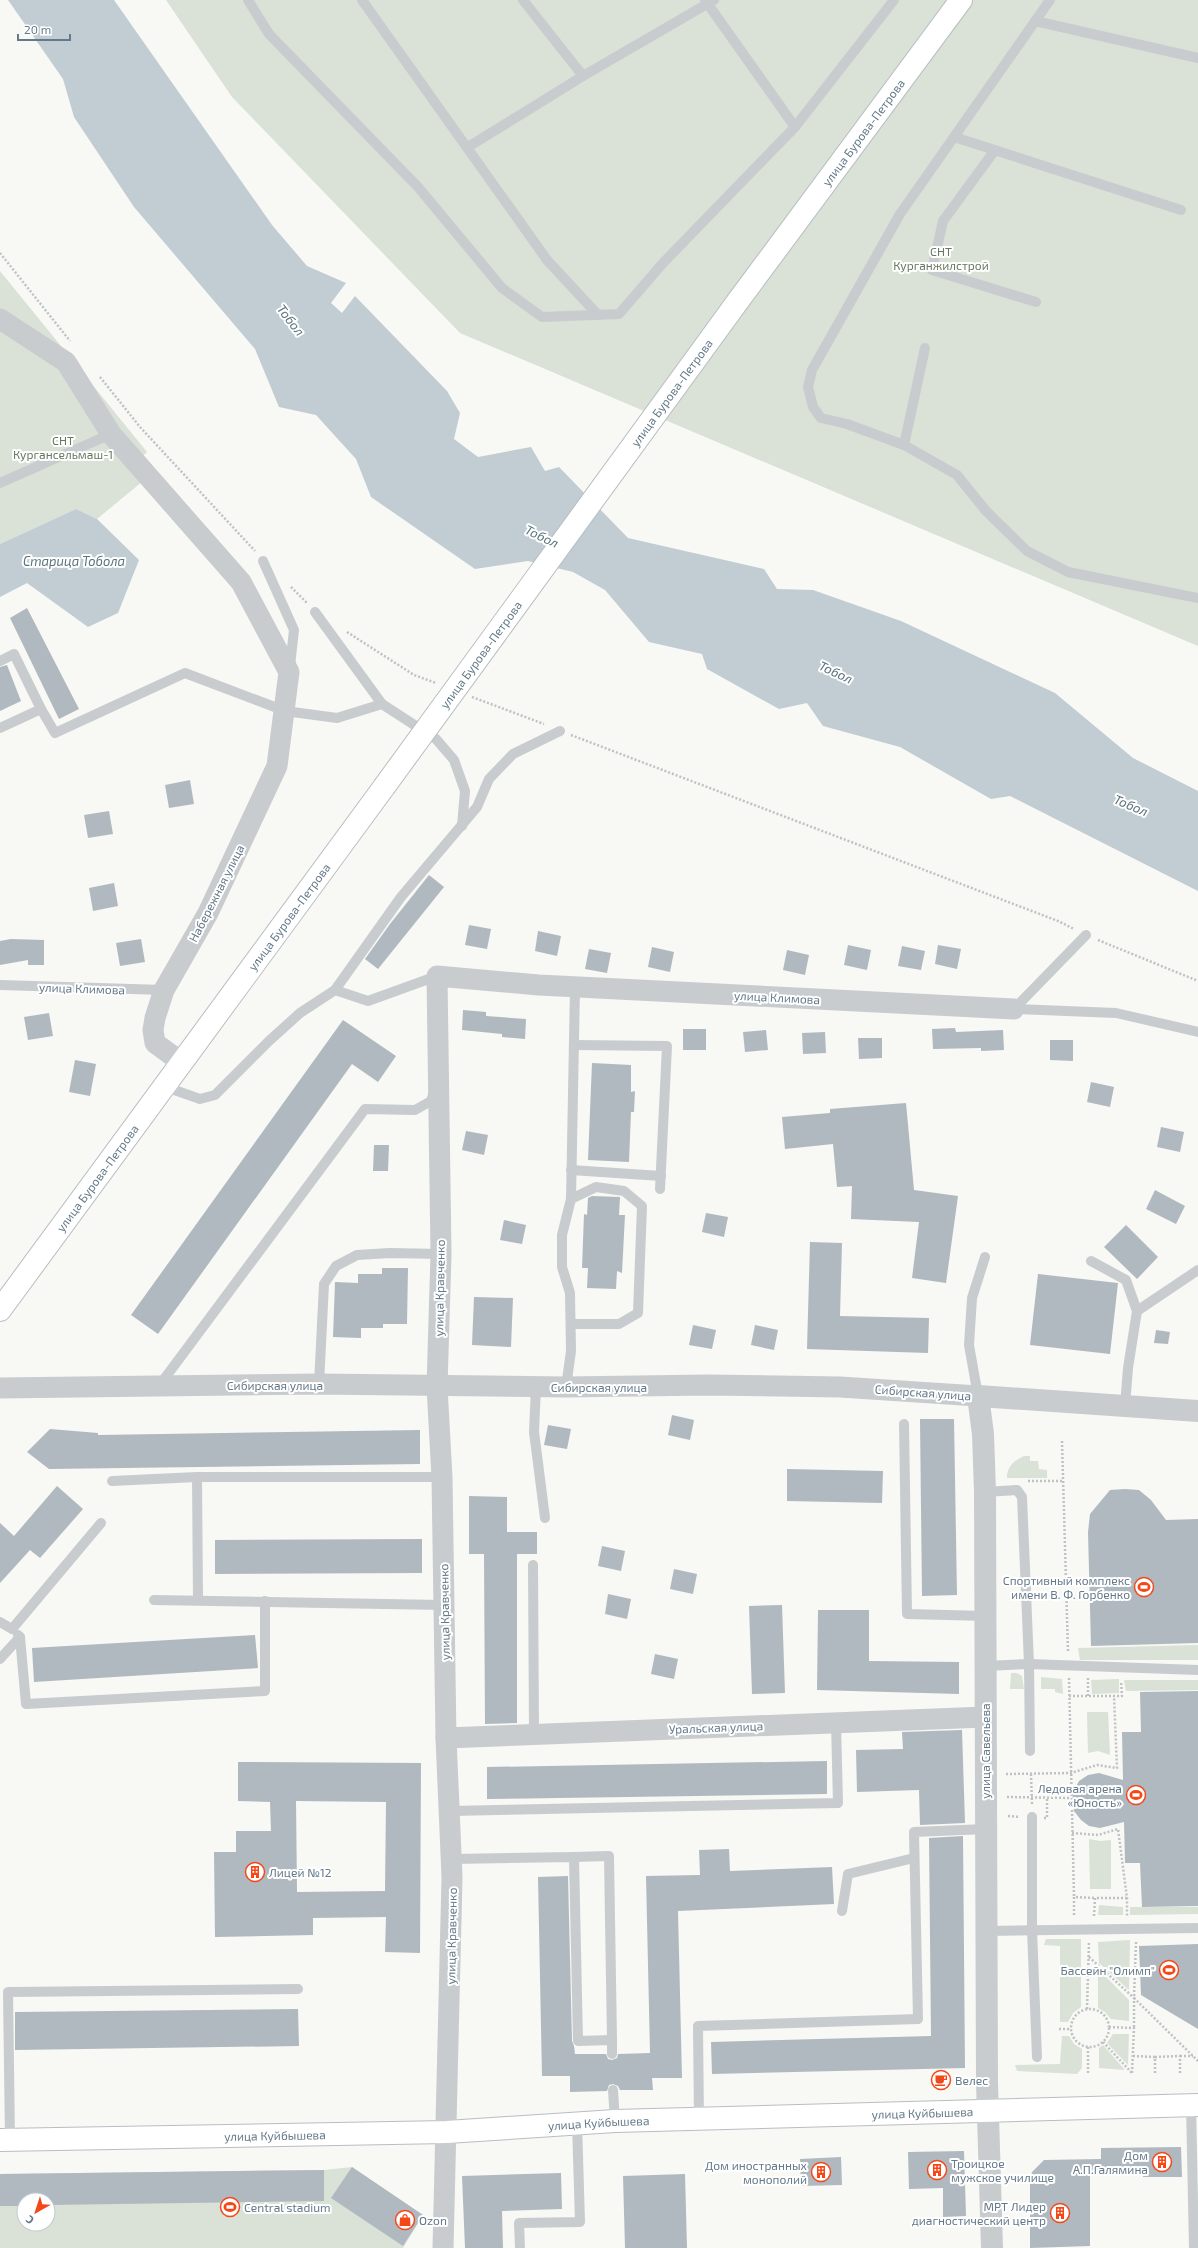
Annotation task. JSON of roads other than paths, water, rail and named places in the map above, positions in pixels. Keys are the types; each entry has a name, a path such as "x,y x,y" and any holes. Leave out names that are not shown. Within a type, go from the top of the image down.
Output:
{"main road":[{"name":"улица Бурова-Петрова","path":"0,1310 738,301 961,0"},
{"name":"улица Куйбышева","path":"5,2140 447,2132 615,2121 699,2120 987,2110 1195,2105"}],"street":[{"path":"0,319 66,362 111,434 241,582 289,672"},
{"name":"Набережная улица","path":"181,1062 155,1043 153,1030 155,1018 164,990 208,914 277,766 289,672"},
{"name":"улица Климова","path":"438,976 575,987 1014,1009"},
{"name":"улица Кравченко","path":"438,976 441,1254 436,1387 442,1477 446,1738 452,1859 444,2248"},
{"name":"Сибирская улица","path":"0,1388 319,1384 566,1388 708,1385 840,1387 1198,1411"},
{"name":"улица Савельева","path":"978,1396 983,1434 985,1492 987,2110 992,2248"},
{"name":"Уральская улица","path":"446,1738 985,1717"}],"lane":[{"path":"248,0 269,34 418,187 502,288 542,317 619,314 663,263 796,127 894,0"},
{"path":"362,0 547,260 598,315"},
{"path":"523,0 582,76"},
{"path":"881,0 888,8"},
{"path":"1050,0 900,214 812,370 808,388 812,407 821,418 847,424 904,444 957,475 986,511 1027,551 1068,572 1198,598"},
{"path":"468,148 582,76 709,2 796,127"},
{"path":"1035,21 1198,58"},
{"path":"954,137 1181,210"},
{"path":"995,150 943,221 932,270 1036,302"},
{"path":"904,444 924,348"},
{"path":"0,483 111,434"},
{"path":"263,560 294,630 289,672"},
{"path":"315,612 382,704 436,739 454,760 465,791 462,826"},
{"path":"0,661 14,654 41,709 56,733 185,673 285,711 337,718 382,704"},
{"path":"0,728 41,709"},
{"path":"163,1086 200,1099 215,1095 269,1041 300,1013 335,990 401,897 477,807 488,779 513,754 560,731"},
{"path":"1014,1009 1086,935"},
{"path":"335,990 368,1001 438,976"},
{"name":"улица Климова","path":"0,985 164,990"},
{"path":"566,1388 571,1351 571,1324 570,1293 562,1267 562,1235 571,1199 575,987"},
{"path":"1014,1009 1116,1013 1198,1032"},
{"path":"574,1045 667,1046 660,1189"},
{"path":"158,1386 365,1109 415,1110 432,1101 438,1077"},
{"path":"571,1170 661,1176"},
{"path":"571,1199 596,1187 624,1191 642,1206 638,1313 619,1324 571,1324"},
{"path":"319,1384 324,1284 336,1266 357,1255 390,1253 441,1254"},
{"name":"улица Савельева","path":"978,1396 969,1345 972,1298 986,1257"},
{"path":"1091,1260 1126,1280 1137,1311 1128,1368 1125,1406"},
{"path":"1137,1311 1198,1270"},
{"path":"536,1387 534,1432 545,1518"},
{"path":"904,1424 907,1614 986,1616"},
{"path":"112,1481 197,1477 442,1477"},
{"path":"197,1477 198,1600"},
{"path":"985,1492 1017,1490 1022,1497 1029,1664 1030,1752"},
{"path":"12,1629 101,1523"},
{"path":"532,1565 534,1734"},
{"path":"154,1600 443,1605"},
{"path":"0,1622 12,1629 20,1637 26,1704 265,1692 265,1601"},
{"path":"0,1659 20,1637"},
{"path":"985,1666 1029,1664 1198,1670"},
{"path":"450,1811 838,1803 836,1723"},
{"path":"1032,1817 1032,1930 1037,2057"},
{"path":"699,2120 698,2026 918,2019 914,1832 986,1829"},
{"path":"452,1859 609,1856 612,2054"},
{"path":"574,1857 578,2040 612,2040"},
{"path":"842,1911 848,1874 914,1858"},
{"path":"986,1931 1198,1928"},
{"path":"5,2140 4,2039 8,1992 298,1989"},
{"path":"614,2090 615,2121"},
{"path":"1194,2248 1195,2105"},
{"path":"520,2248 519,2223 580,2222 577,2123"}],"water":[{"name":"Тобол","path":"8,0 114,0 272,225 307,266 346,283 331,303 342,313 355,296 447,391 460,413 454,439 478,457 531,447 545,471 559,467 628,538 764,569 777,589 813,590 901,621 1055,693 1133,758 1198,791 1198,891 1010,796 991,799 900,747 823,726 807,703 779,709 707,669 702,654 649,642 605,590 573,572 528,561 475,569 371,497 356,459 316,415 279,407 255,349 134,207 74,117 63,79"},
{"name":"Старица Тобола","path":"76,509 97,519 139,560 118,613 88,627 27,583 0,597 0,544"}],"place":[{"name":"Спортивный комплекс имени В. Ф. Горбенко","path":"1144,1587"},
{"name":"Ледовая арена «Юность»","path":"1136,1795"},
{"name":"Лицей №12","path":"255,1872"},
{"name":"Бассейн \"Олимп\"","path":"1169,1970"},
{"name":"Велес","path":"941,2080"},
{"name":"Дом А.П.Галямина","path":"1162,2162"},
{"name":"Троицкое мужское училище","path":"937,2170"},
{"name":"Дом иностранных монополий","path":"821,2172"},
{"name":"Central stadium","path":"230,2207"},
{"name":"МРТ Лидер диагностический центр","path":"1060,2213"},
{"name":"Ozon","path":"405,2220"}],"park label":[{"name":"СНТ Курганжилстрой","path":"941,258"},
{"name":"СНТ Кургансельмаш-1","path":"63,447"}]}
